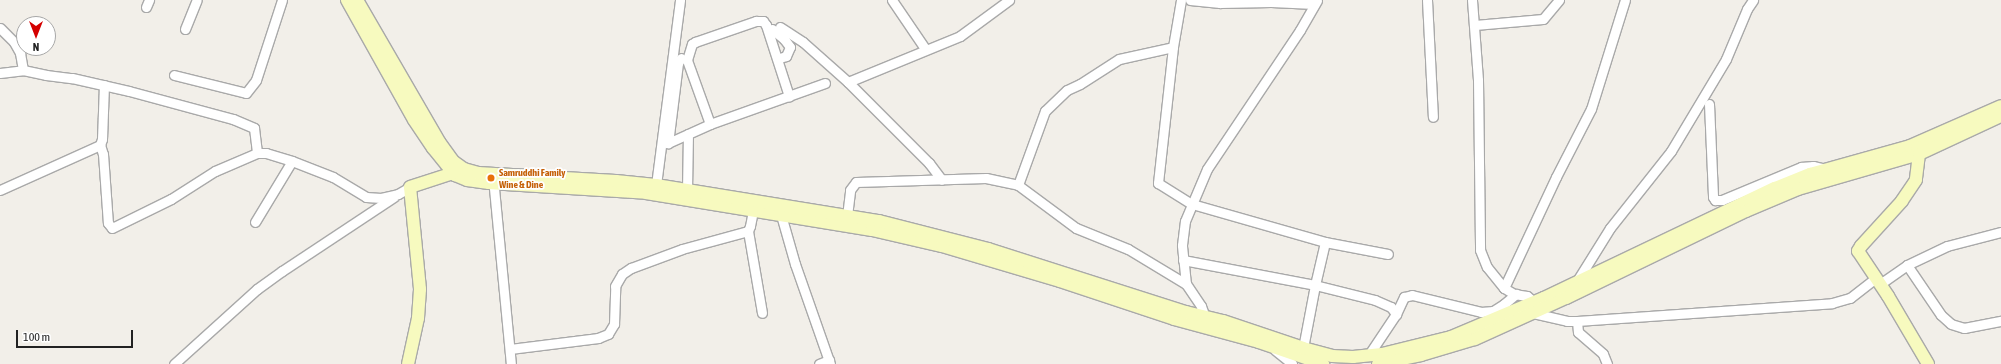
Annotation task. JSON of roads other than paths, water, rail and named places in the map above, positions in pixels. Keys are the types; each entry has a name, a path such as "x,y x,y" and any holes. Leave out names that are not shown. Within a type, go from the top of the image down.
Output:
{"main road":[{"path":"347,0 414,120 433,148 467,180 616,181 687,190 753,211 781,215 827,218 847,216 880,221 988,249 1204,322 1332,356 1368,356 1382,354 1451,337 1534,308"},
{"path":"357,0 456,169"},
{"path":"1561,295 1577,281 1752,198 1810,174 1917,149 2001,106"},
{"path":"1378,364 1421,355 1475,339 1561,295 1798,189 1917,149 2001,116"},
{"path":"1917,149 1916,180 1902,201 1858,251 1878,281 1928,364"},
{"path":"408,364 418,318 420,289 410,187 456,169"},
{"path":"493,179 717,200 827,218 942,246 1060,281 1174,319 1204,322"},
{"path":"1241,332 1270,346 1323,364"}],"street":[{"path":"185,29 197,0"},
{"path":"174,75 246,93 256,80 282,0"},
{"path":"656,185 680,0"},
{"path":"892,0 926,50"},
{"path":"848,82 960,36 1009,0"},
{"path":"1181,0 1173,47 1158,183 1192,204 1325,242 1388,254"},
{"path":"1186,284 1182,245 1185,222 1207,169 1300,30 1315,2 1271,1 1220,3 1190,0"},
{"path":"1427,0 1433,117"},
{"path":"1472,0 1478,80 1480,250 1487,267 1504,288 1516,294 1527,296 1534,308 1567,321 1577,321 1832,303 1850,298 1878,281 1947,246 2001,232"},
{"path":"1475,25 1543,19 1559,0"},
{"path":"1504,288 1556,177 1591,108 1625,0"},
{"path":"1577,281 1610,228 1670,151 1726,59 1747,9 1753,0"},
{"path":"710,124 687,60 692,44 756,21 762,21 766,25 789,96"},
{"path":"0,28 20,52 24,70"},
{"path":"777,59 786,56 790,46 776,28 803,42 848,82 929,163 942,180"},
{"path":"1018,185 1045,111 1067,90 1080,84 1119,59 1173,47"},
{"path":"681,58 678,63 668,143 710,124 825,84"},
{"path":"0,74 24,70 104,85 200,109 254,128 257,153"},
{"path":"104,85 102,139 100,145 103,154 108,223 112,228 171,199 215,170 257,153 266,153 292,161 333,177 366,197 381,198 398,194"},
{"path":"1709,104 1713,197 1715,200 1722,200 1801,167 1813,166 1827,170"},
{"path":"687,190 688,134"},
{"path":"0,190 100,145"},
{"path":"255,222 292,161"},
{"path":"847,216 850,190 856,182 986,178 1018,185 1076,228 1128,249 1186,284 1201,306 1204,322"},
{"path":"493,179 512,364"},
{"path":"174,364 257,289 410,187"},
{"path":"753,211 748,230 762,313"},
{"path":"781,215 795,264 830,362 819,364"},
{"path":"510,348 598,338 608,334 614,324 614,286 622,274 631,268 682,249 748,230"},
{"path":"1303,348 1325,242"},
{"path":"1183,260 1315,285 1375,300 1391,307 1396,314"},
{"path":"1908,265 1941,315 1951,324 1964,328 2001,321"},
{"path":"1368,356 1396,314 1404,297 1412,295 1481,312 1493,310 1504,304 1516,294"},
{"path":"1577,321 1578,332 1603,354 1607,364"},
{"path":"1270,346 1292,364"}],"place":[{"name":"Samruddhi Family Wine & Dine","path":"491,178"}]}
